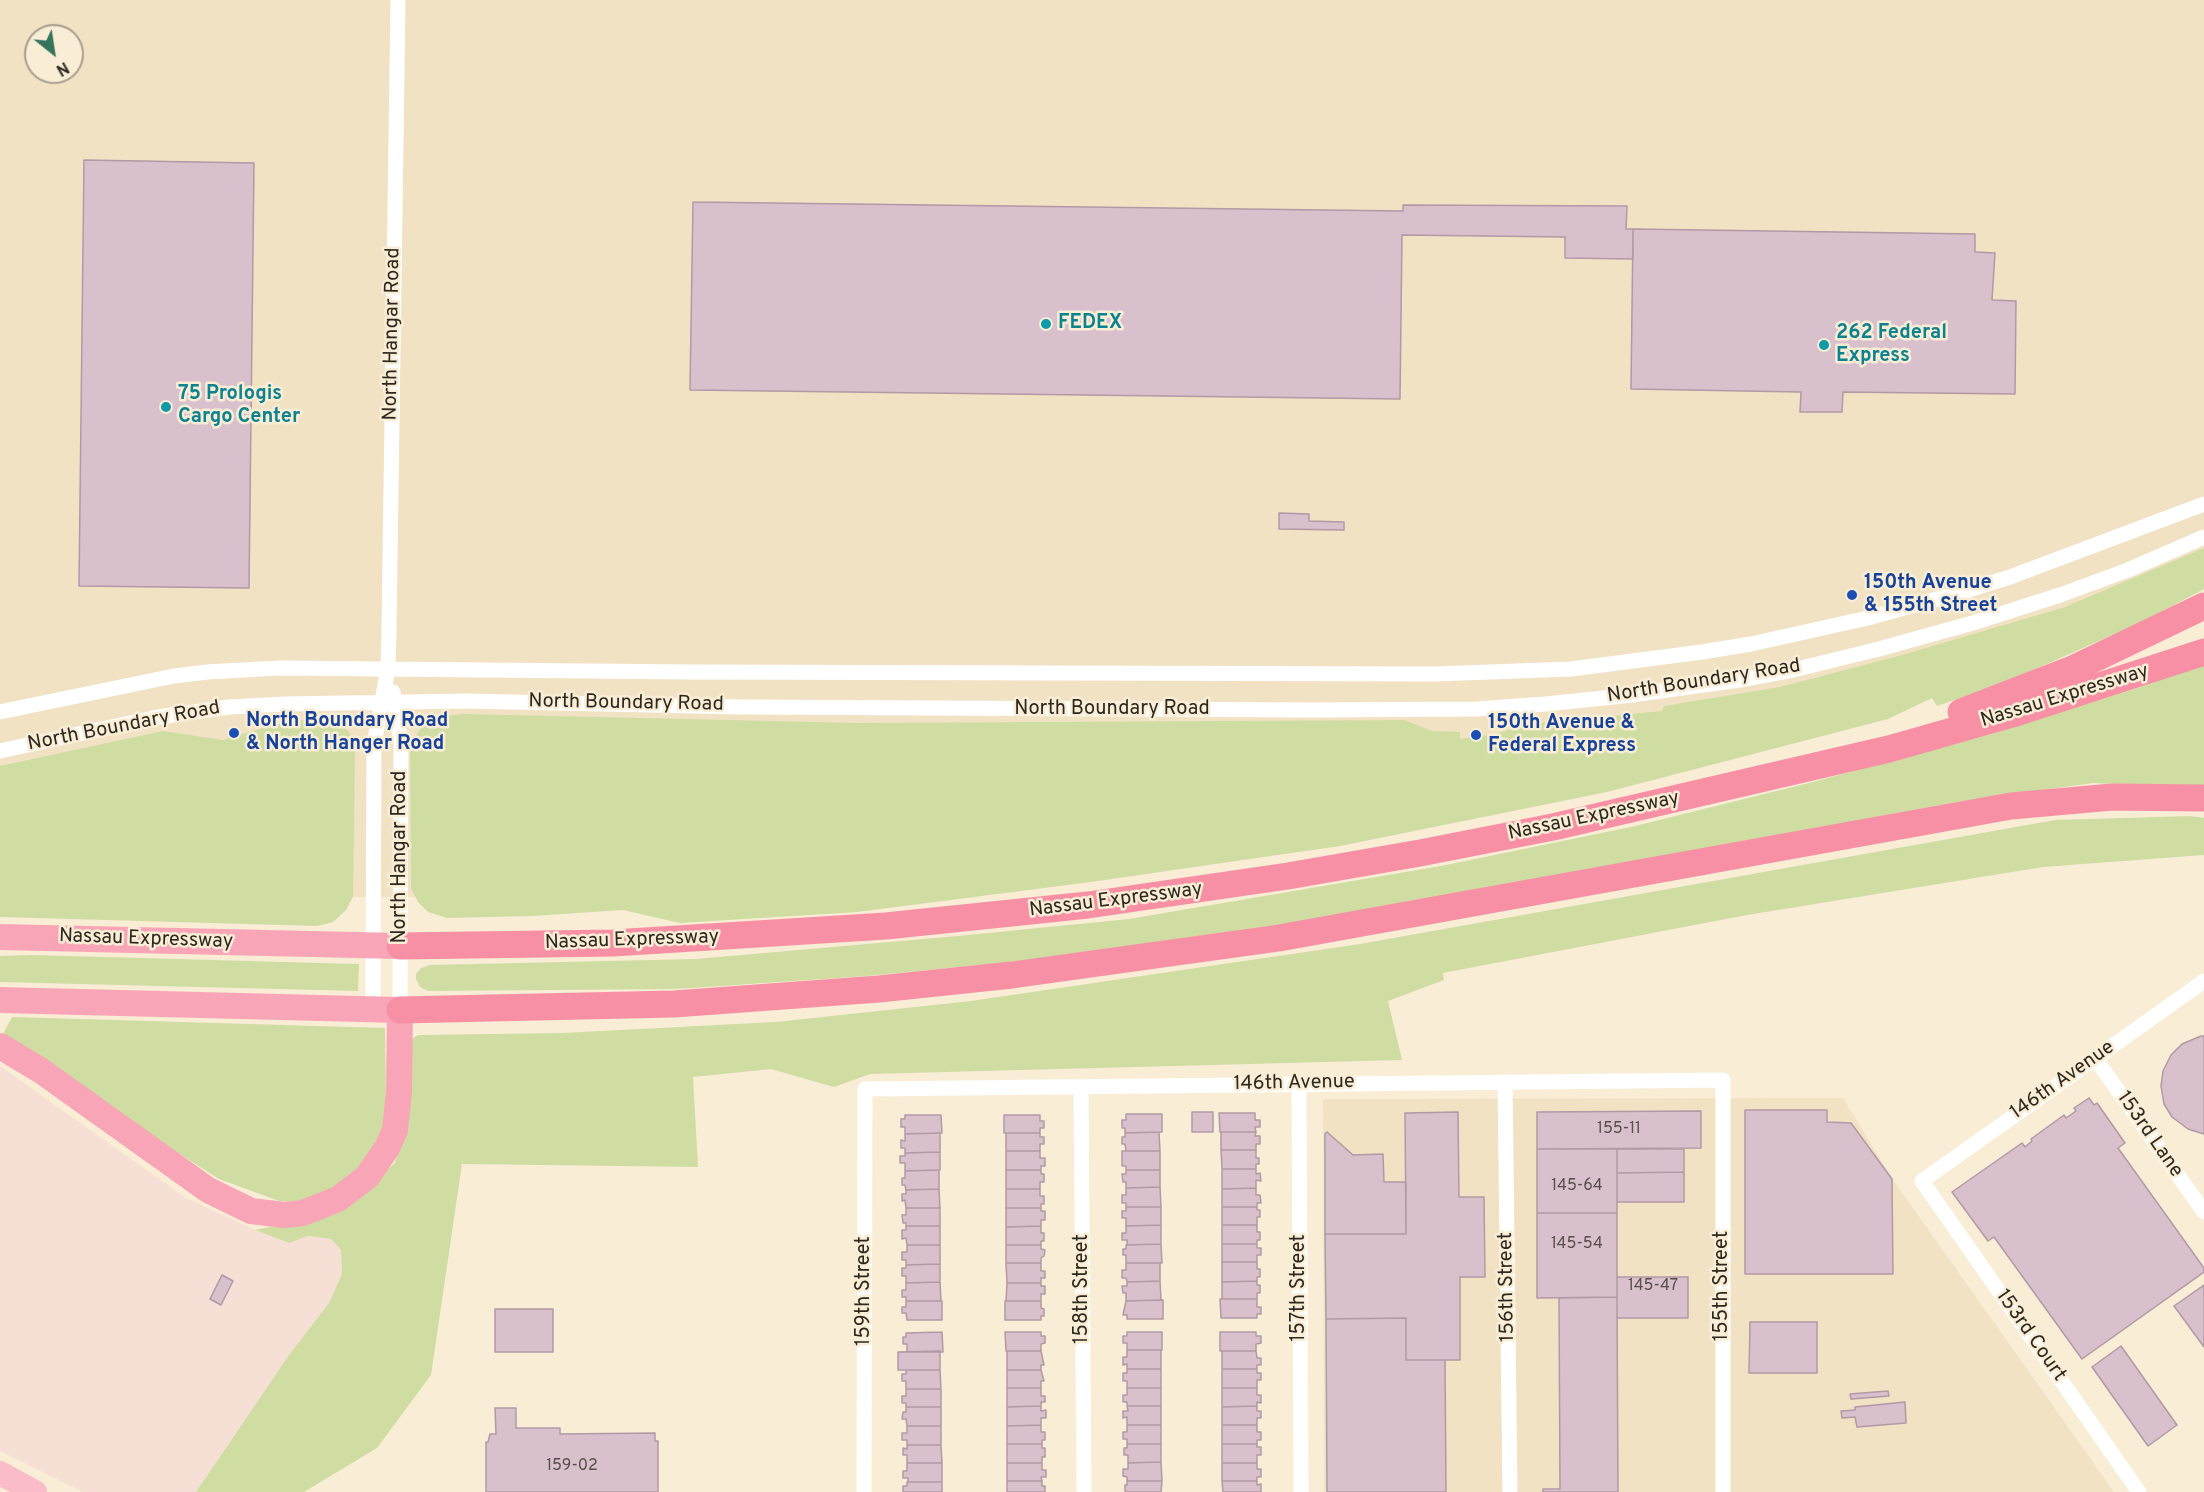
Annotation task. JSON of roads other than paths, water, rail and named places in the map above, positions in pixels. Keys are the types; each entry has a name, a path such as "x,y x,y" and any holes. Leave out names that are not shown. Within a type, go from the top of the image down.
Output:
{"highway":[{"path":"1758,780 1918,727 2023,689 2105,655 2204,606"},
{"name":"Nassau Expressway","path":"0,937 373,946 555,945 740,936 931,922 1099,904 1232,885 1409,855 1553,827 1944,734 2084,692 2204,652"},
{"path":"0,1000 387,1010 686,1003 833,993 1012,975 1279,938 2011,806 2112,797 2204,798"},
{"path":"0,1046 40,1070 221,1198 251,1211 284,1215 303,1213 320,1207 353,1190 367,1177 387,1148 395,1130 399,1110 387,1010"}],"main road":[{"path":"0,1473 36,1492"}],"street":[{"name":"North Hangar Road","path":"387,1010 400,946 401,744 388,703 398,0"},
{"name":"North Boundary Road","path":"0,712 131,684 207,672 279,668 1435,674 1571,669 1702,652 1868,618 2010,577 2204,504"},
{"name":"North Boundary Road","path":"0,751 158,717 218,708 265,705 466,701 766,707 1423,710 1546,704 1746,679 1879,649 1976,622 2084,586 2156,559 2204,537"},
{"name":"North Hangar Road","path":"387,1010 373,946 374,744 388,703"},
{"name":"146th Avenue","path":"1922,1181 2204,981"},
{"name":"153rd Lane","path":"2095,1058 2204,1212"},
{"name":"146th Avenue","path":"865,1089 1723,1080"},
{"name":"155th Street","path":"1723,1080 1723,1492"},
{"name":"156th Street","path":"1505,1083 1510,1492"},
{"name":"157th Street","path":"1299,1084 1301,1492"},
{"name":"158th Street","path":"1081,1087 1084,1492"},
{"name":"159th Street","path":"864,1492 865,1089"},
{"name":"153rd Court","path":"1922,1181 2139,1492"}],"place":[{"name":"FEDEX","path":"1046,324"},
{"name":"262 Federal Express","path":"1824,345"},
{"name":"75 Prologis Cargo Center","path":"166,407"},
{"name":"150th Avenue & 155th Street","path":"1852,595"},
{"name":"North Boundary Road & North Hanger Road","path":"234,733"},
{"name":"150th Avenue & Federal Express","path":"1476,735"}]}
